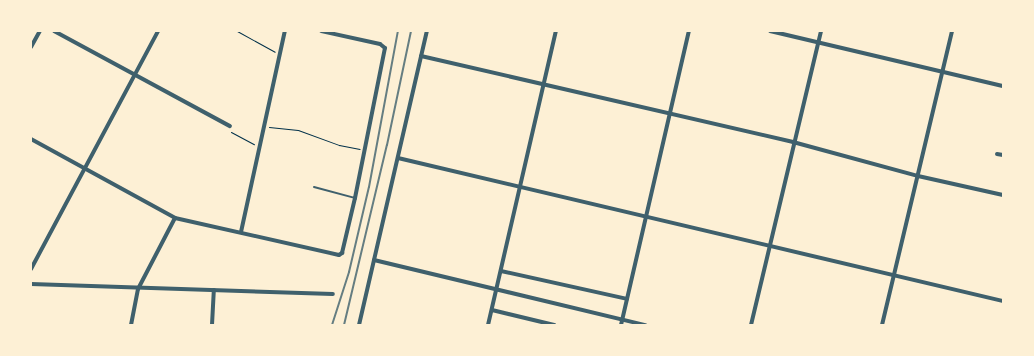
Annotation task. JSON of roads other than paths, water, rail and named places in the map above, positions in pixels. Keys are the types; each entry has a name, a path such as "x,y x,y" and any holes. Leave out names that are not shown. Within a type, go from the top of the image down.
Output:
{"street":[{"path":"31,47 40,31"},
{"path":"54,31 134,76 230,126"},
{"path":"31,269 158,31"},
{"path":"241,232 285,31"},
{"path":"31,139 176,218 336,255 342,253 355,198 385,50 380,44 321,31"},
{"path":"359,325 427,31"},
{"path":"488,325 522,188 556,31"},
{"path":"621,325 689,31"},
{"path":"770,31 1003,86"},
{"path":"751,325 793,142 821,31"},
{"path":"882,325 952,31"},
{"path":"421,56 793,142 918,176 1003,195"},
{"path":"189,105 192,100"},
{"path":"997,154 1003,155"},
{"path":"398,158 645,218 770,245 1003,302"},
{"path":"131,325 138,289 176,218"},
{"path":"374,260 645,325"},
{"path":"501,271 627,299"},
{"path":"31,284 138,289 333,294"},
{"path":"212,325 214,290"},
{"path":"492,310 554,325"}],"lane":[{"path":"314,188 355,198"}],"railway":[{"path":"332,325 349,272 369,187 398,31"},
{"path":"344,325 387,145 411,31"}]}
